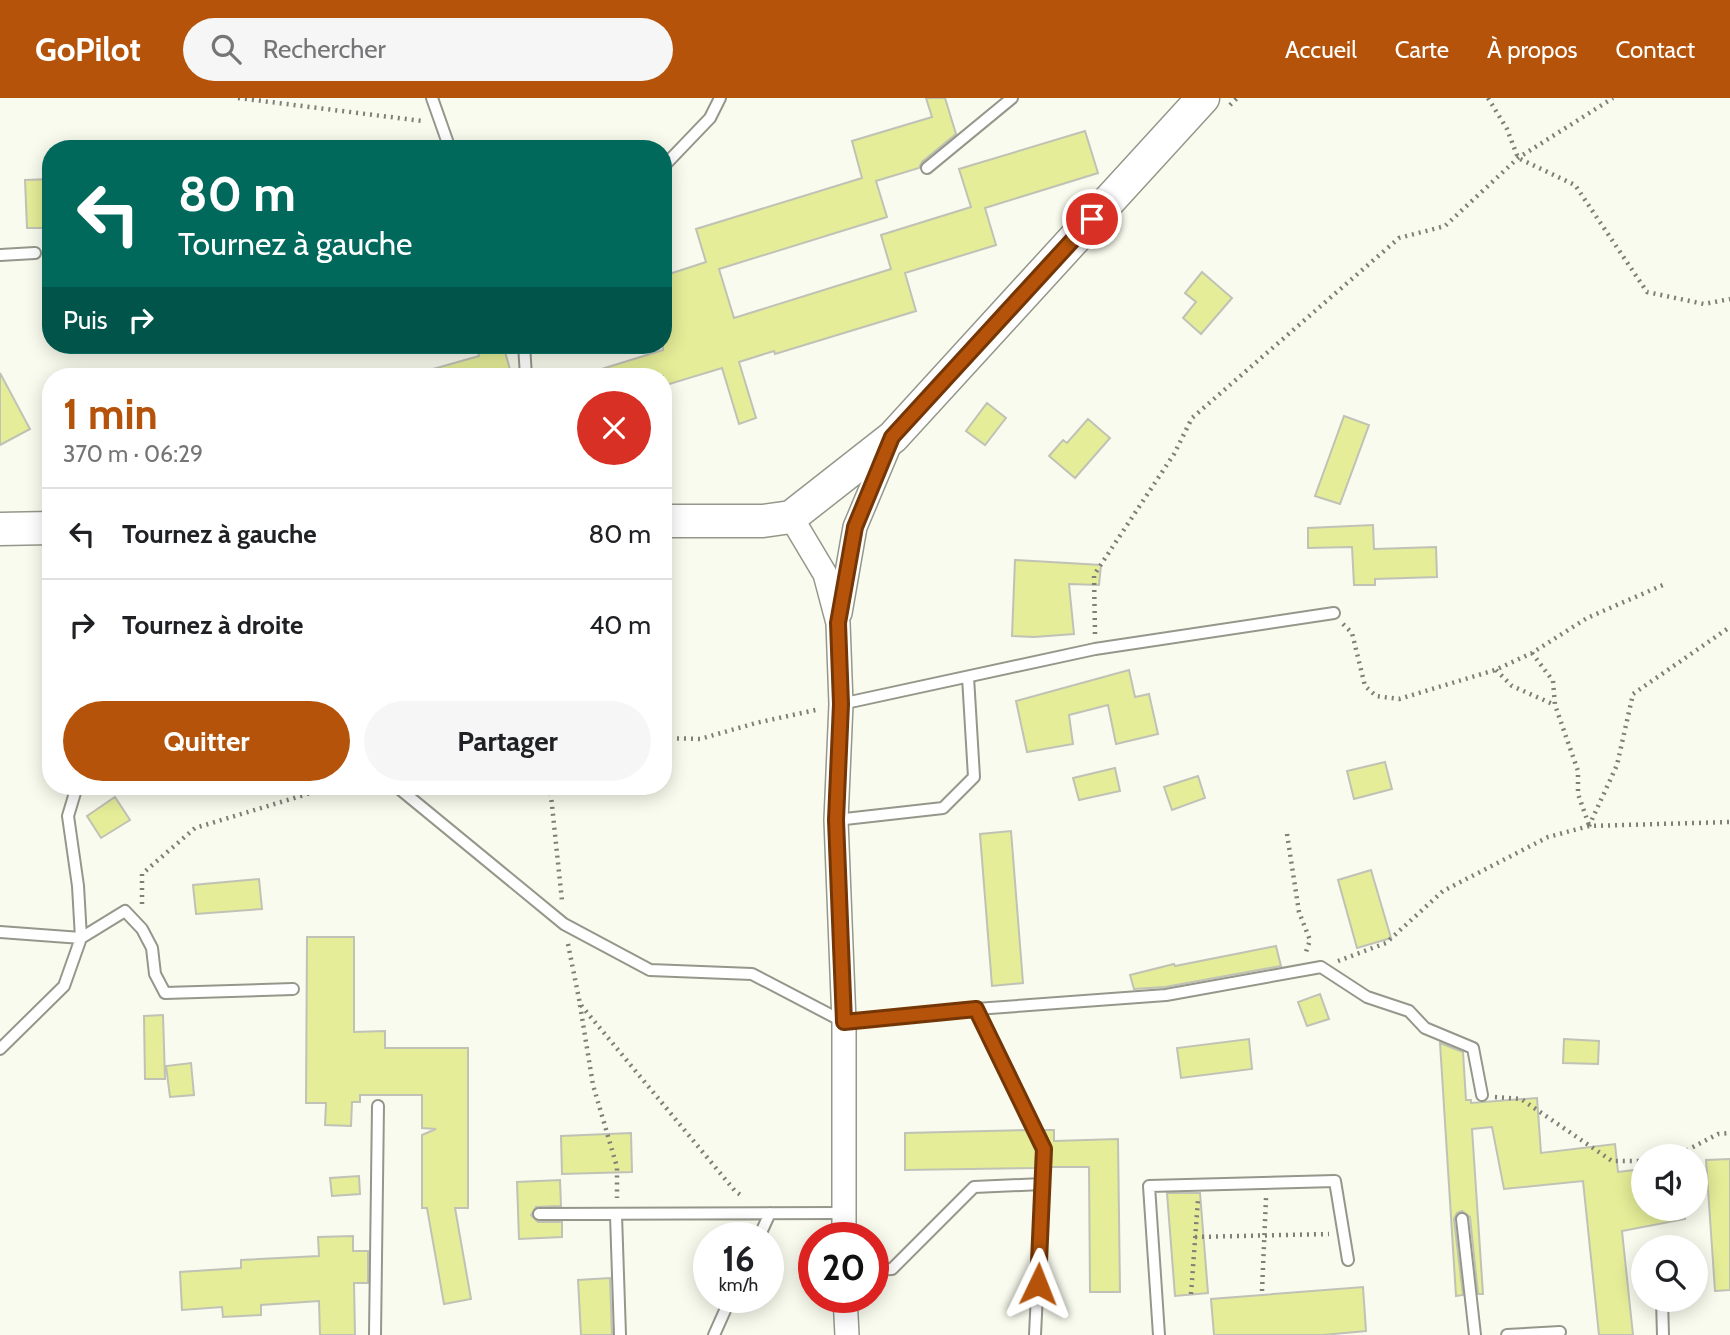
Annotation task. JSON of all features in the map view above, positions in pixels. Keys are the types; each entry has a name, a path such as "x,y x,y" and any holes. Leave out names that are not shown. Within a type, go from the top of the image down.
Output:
{"street":[{"path":"672,521 763,521 791,517 892,437 1203,98"},
{"path":"843,1222 844,1022 836,820 841,704 838,623 855,527 892,437"},
{"path":"791,517 825,575 838,623"},
{"path":"0,529 42,528"},
{"path":"845,1313 846,1335"}],"lane":[{"path":"432,98 447,140"},
{"path":"672,158 710,118 720,98"},
{"path":"927,168 1012,98"},
{"path":"0,255 35,253"},
{"path":"841,704 1095,649 1334,613"},
{"path":"836,820 943,808 974,777 968,677"},
{"path":"0,1049 64,986 80,938 78,886 68,816 74,795"},
{"path":"407,795 565,924 650,970 752,974 844,1022 1166,995 1321,967 1367,997 1409,1011 1425,1028 1473,1048 1482,1096"},
{"path":"0,932 80,938 125,911 142,929 152,948 155,974 165,993 293,989"},
{"path":"976,1009 1044,1149 1035,1335"},
{"path":"375,1335 378,1106"},
{"path":"1159,1335 1149,1186 1335,1181 1348,1260"},
{"path":"889,1269 974,1186 1042,1184"},
{"path":"766,1222 770,1213"},
{"path":"539,1214 843,1213"},
{"path":"616,1215 620,1335"},
{"path":"1462,1219 1475,1335"},
{"path":"1662,1312 1663,1335"},
{"path":"714,1335 724,1313"},
{"path":"1507,1335 1560,1332"}],"path":[{"path":"238,98 440,123"},
{"path":"1488,98 1507,129 1518,158 1575,185 1647,292 1704,304 1730,299"},
{"path":"1095,649 1094,575 1174,454 1192,418 1399,238 1445,226 1518,158 1613,98"},
{"path":"1334,613 1352,633 1365,686 1376,696 1399,699 1495,670 1532,653 1587,618 1663,585"},
{"path":"1589,826 1617,765 1633,694 1730,626"},
{"path":"1532,653 1553,681 1555,705 1577,771 1578,794 1589,826"},
{"path":"1495,670 1512,686 1555,705"},
{"path":"672,738 700,739 841,704"},
{"path":"142,888 142,874 195,828 304,795"},
{"path":"551,795 565,924 593,1085 617,1167 616,1215"},
{"path":"1321,967 1386,943 1443,891 1548,837 1589,826 1730,822"},
{"path":"1287,834 1299,912 1310,940 1301,970"},
{"path":"580,1004 735,1191 770,1213"},
{"path":"1482,1096 1521,1099 1612,1161 1631,1161"},
{"path":"1698,1144 1718,1133 1730,1133"},
{"path":"1262,1291 1267,1183"},
{"path":"1191,1294 1199,1185"},
{"path":"1195,1237 1344,1234"}],"building":[{"path":"926,98 945,98 956,134 922,162 919,168 876,181 887,217 719,269 734,318 891,269 881,235 971,207 959,169 1085,131 1098,173 985,208 996,245 905,273 916,311 775,354 774,351 739,362 756,418 739,424 722,368 672,383 672,368 605,368 650,354 672,354 672,273 706,262 696,229 862,178 852,141 932,117"},
{"path":"42,179 42,228 27,228 25,180"},
{"path":"1202,272 1232,298 1201,334 1183,318 1196,302 1185,293"},
{"path":"506,354 510,368 437,368 479,356"},
{"path":"0,373 30,429 0,445"},
{"path":"987,403 1006,418 985,445 966,431"},
{"path":"1344,416 1369,425 1340,504 1315,496"},
{"path":"1088,419 1110,438 1075,478 1049,456 1063,440 1067,443"},
{"path":"1373,525 1374,549 1436,547 1437,577 1375,579 1375,585 1354,585 1352,547 1308,548 1308,528"},
{"path":"1015,560 1101,565 1099,585 1069,584 1074,634 1012,636"},
{"path":"1129,670 1135,697 1149,694 1158,734 1116,744 1108,705 1069,715 1073,744 1027,752 1016,701"},
{"path":"1385,762 1392,789 1354,799 1347,771"},
{"path":"1115,768 1120,791 1079,800 1073,778"},
{"path":"1198,776 1205,798 1172,810 1164,787"},
{"path":"115,797 130,820 101,838 87,816"},
{"path":"1011,831 1023,983 992,986 980,834"},
{"path":"1371,870 1391,938 1357,948 1338,880"},
{"path":"259,879 262,909 196,914 193,885"},
{"path":"307,937 354,937 354,1032 385,1031 385,1048 468,1048 468,1208 455,1208 471,1299 444,1304 427,1208 422,1208 422,1135 436,1129 422,1128 422,1095 360,1095 360,1102 352,1102 351,1126 325,1125 326,1103 306,1103"},
{"path":"1276,946 1281,966 1165,987 1134,989 1130,975 1174,964 1175,966"},
{"path":"1320,994 1329,1019 1307,1026 1298,1002"},
{"path":"163,1015 165,1079 145,1079 144,1016"},
{"path":"1249,1039 1252,1069 1181,1078 1177,1048"},
{"path":"1564,1039 1599,1041 1598,1064 1563,1063"},
{"path":"1440,1043 1463,1052 1466,1100 1471,1100 1471,1103 1537,1098 1541,1153 1615,1144 1618,1172 1631,1170 1631,1221 1674,1221 1622,1231 1633,1335 1599,1335 1583,1181 1504,1189 1492,1127 1472,1129 1483,1294 1478,1294 1470,1217 1462,1211 1457,1213 1454,1219 1463,1295 1456,1296"},
{"path":"191,1063 194,1095 170,1097 166,1066"},
{"path":"1026,1130 1036,1151 1035,1168 905,1170 905,1133"},
{"path":"1044,1130 1054,1130 1054,1141 1118,1139 1120,1292 1090,1292 1089,1167 1051,1167 1052,1149"},
{"path":"631,1133 632,1172 562,1174 561,1136"},
{"path":"1730,1159 1730,1290 1715,1291 1708,1160"},
{"path":"359,1176 360,1194 332,1196 330,1178"},
{"path":"560,1180 561,1206 536,1207 531,1215 538,1222 562,1222 562,1237 519,1239 517,1182"},
{"path":"1167,1193 1200,1193 1208,1293 1175,1296"},
{"path":"353,1236 353,1251 368,1251 368,1283 354,1283 355,1335 320,1335 319,1301 261,1305 261,1315 223,1317 222,1307 182,1310 180,1272 241,1268 241,1260 319,1256 318,1237"},
{"path":"610,1278 612,1335 581,1335 578,1280"},
{"path":"1363,1287 1366,1331 1323,1335 1214,1335 1211,1299"}],"route":[{"path":"1038,1284 1044,1149 976,1009 844,1022 836,820 841,704 838,623 855,527 892,437 1092,219"}]}
